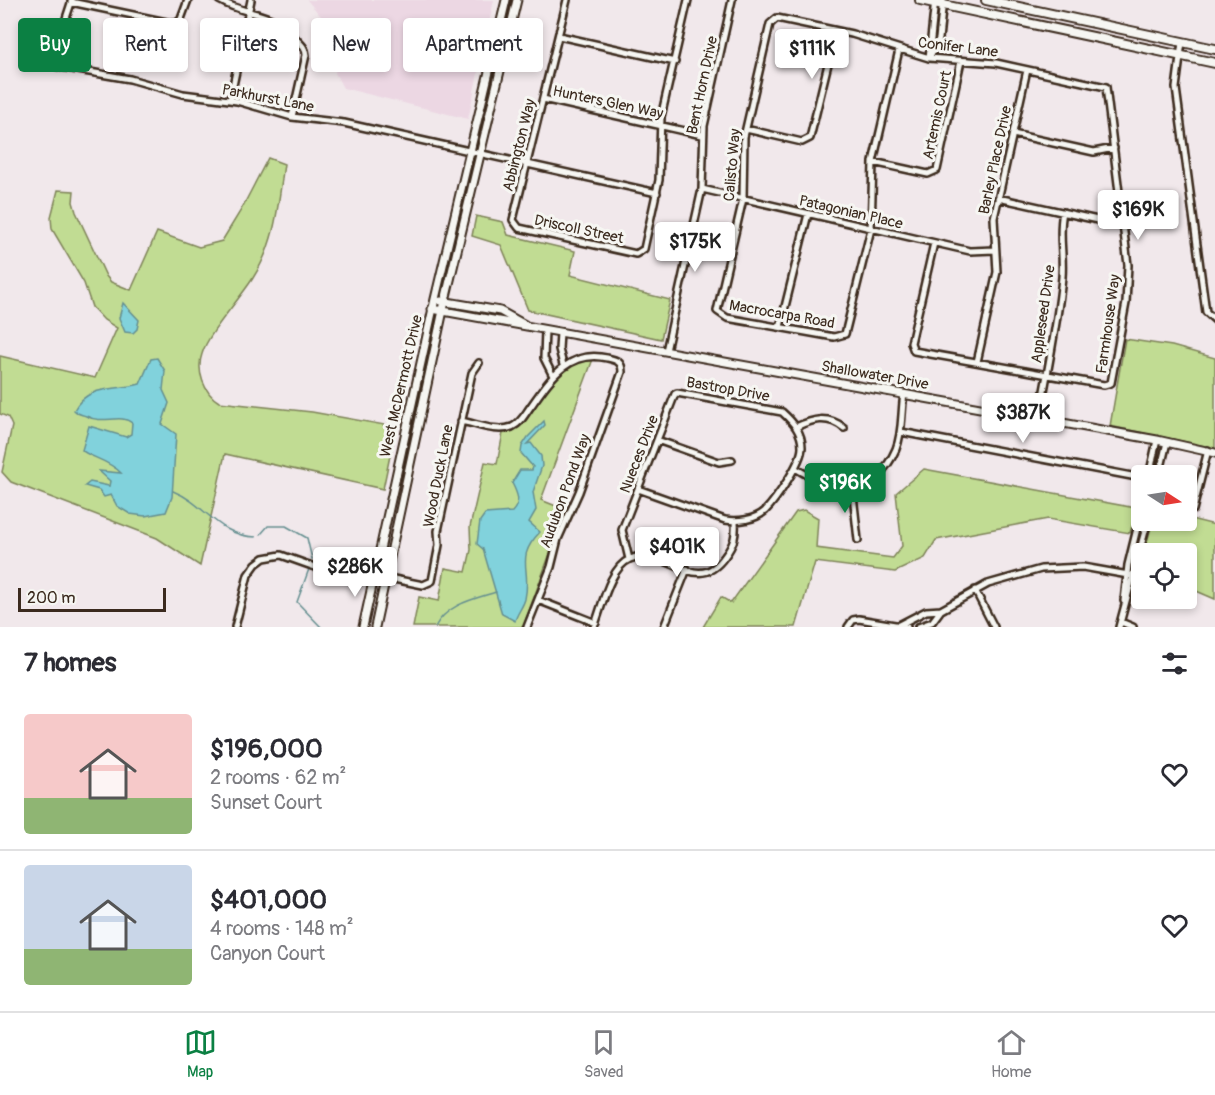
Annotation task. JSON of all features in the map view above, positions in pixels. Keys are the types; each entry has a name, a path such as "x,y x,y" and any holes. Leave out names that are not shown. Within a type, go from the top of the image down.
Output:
{"main road":[{"name":"West McDermott Drive","path":"501,18 506,0"},
{"name":"West McDermott Drive","path":"512,18 517,0"},
{"path":"920,0 938,2 1215,63"},
{"path":"986,0 1215,49"},
{"path":"1151,50 1154,36"},
{"name":"West McDermott Drive","path":"363,627 432,309 488,72"},
{"name":"West McDermott Drive","path":"375,627 443,311 499,72"},
{"path":"445,253 456,255"},
{"name":"Shallowater Drive","path":"435,299 494,310 509,315 530,328"},
{"name":"Shallowater Drive","path":"432,309 1167,441 1212,452"},
{"path":"482,319 494,310"},
{"path":"373,574 384,577"}],"street":[{"path":"71,1 176,24 181,19 188,0"},
{"path":"219,0 230,6 268,16 285,26 307,52 292,117"},
{"path":"230,100 251,0"},
{"name":"Abbington Way","path":"514,225 513,220 567,0"},
{"path":"657,193 660,171 660,125 688,0"},
{"name":"Bent Horn Drive","path":"666,351 702,189 702,135 732,0"},
{"name":"Parkhurst Lane","path":"71,1 53,63 62,67 130,79 183,94 230,100 292,117 344,123 657,193"},
{"path":"929,58 939,39 938,2"},
{"path":"929,58 938,2"},
{"name":"Conifer Lane","path":"774,20 780,18 836,31 929,58 996,63 1106,87"},
{"name":"Calisto Way","path":"718,313 743,199 746,129 770,24 774,20"},
{"path":"746,129 802,142 808,140 812,135 836,31"},
{"path":"559,36 675,62"},
{"path":"1182,42 1176,88 1206,312 1215,320"},
{"path":"871,229 873,162 899,50"},
{"name":"Artemis Court","path":"873,162 928,174 935,172 952,109 961,61"},
{"name":"Barley Place Drive","path":"977,362 996,279 994,218 1027,70"},
{"name":"Farmhouse Way","path":"1047,374 1109,384 1113,378 1128,285 1123,218 1106,87"},
{"name":"Hunters Glen Way","path":"543,99 702,135"},
{"path":"1013,134 1094,152 1114,148"},
{"name":"Patagonian Place","path":"702,189 970,252 995,250"},
{"name":"Driscoll Street","path":"514,225 639,254 644,249 657,193"},
{"path":"998,198 1102,221 1123,218"},
{"name":"Appleseed Drive","path":"1039,418 1062,274 1060,235 1063,212"},
{"path":"780,327 808,214"},
{"name":"Macrocarpa Road","path":"718,313 727,318 834,337 842,336 846,331 871,229"},
{"path":"934,243 912,348 914,351 1047,374"},
{"path":"545,330 544,358 552,376"},
{"path":"461,421 498,429 520,422 552,376 563,365 558,349 560,333"},
{"name":"Audubon Pond Way","path":"527,627 622,372 620,363 598,356 579,358 563,365"},
{"name":"Wood Duck Lane","path":"384,577 423,585 432,581 439,545 438,531 461,421 472,373 479,363"},
{"name":"Bastrop Drive","path":"677,393 769,408 782,412 796,427"},
{"name":"Nueces Drive","path":"629,560 622,530 677,393"},
{"path":"795,468 826,485 852,486 876,475 889,463 901,432 904,394"},
{"path":"638,489 735,522 753,518 764,511 795,468 802,448 796,427 812,420 825,419 836,421 844,428"},
{"path":"901,432 1131,476"},
{"path":"657,440 719,462 732,460"},
{"path":"1151,465 1157,440"},
{"path":"1162,465 1167,441"},
{"path":"1197,498 1212,452"},
{"path":"852,486 858,540"},
{"path":"538,600 595,625 614,576 629,560 642,556 657,558 705,574 716,568 733,546 736,535 735,522"},
{"path":"1133,627 1120,625 1127,574 1137,531"},
{"path":"235,627 248,575 264,558 281,555 326,571 350,570 373,574"},
{"path":"918,627 932,622 942,610 975,590 1005,578 1049,568 1083,567 1131,575"},
{"path":"664,627 687,569"},
{"path":"1122,614 1131,586"},
{"path":"975,590 994,627"},
{"path":"898,625 926,611 942,610"},
{"path":"848,627 856,619 907,627"}],"shaded area":[{"path":"307,0 494,0 490,18 403,18 403,72 478,72 468,119 343,88 335,72 391,72 391,18 322,18"}],"green space":[{"path":"268,158 284,164 278,209 271,237 267,251 253,278 205,346 200,367 205,387 219,402 312,412 396,427 383,489 225,454 200,566 157,538 11,482 2,472 12,426 8,417 0,414 0,356 95,378 117,328 104,320 92,307 84,283 52,229 51,217 58,190 74,191 73,202 76,212 106,276 111,282 131,290 157,232 199,247 222,241"},
{"path":"476,216 503,222 508,235 575,251 570,275 670,300 661,339 528,310 501,245 472,236"},
{"path":"1125,339 1172,346 1215,358 1215,448 1110,426"},
{"path":"593,359 541,500 566,510 523,627 413,627 419,597 439,601 445,568 466,572 471,550 470,527 485,462 497,464 503,433 516,427 527,418 562,373 575,364"},
{"path":"924,469 1131,507 1131,529 1130,533 1048,519 936,540 925,558 895,572 815,562 796,627 703,627 721,597 731,603 796,512 804,510 818,518 816,548 893,558 902,546 896,493"},
{"path":"1197,520 1215,525 1215,599 1197,591 1197,543 1147,543 1150,531 1197,531"}],"water":[{"path":"123,303 139,320 137,329 133,333 125,332 119,318"},
{"path":"157,358 165,371 163,390 169,403 162,424 176,434 172,497 166,512 145,516 130,514 117,506 111,495 104,497 99,490 85,486 90,482 109,486 110,481 99,471 121,473 82,450 89,426 126,437 131,434 132,423 123,419 92,418 78,414 74,410 80,402 94,392 140,384 151,359"},
{"path":"544,421 545,425 527,444 531,443 541,456 542,466 533,492 536,510 529,522 540,532 528,549 525,564 527,588 525,599 515,621 502,614 483,549 477,544 480,521 485,514 512,512 517,505 518,498 512,483 520,470 532,470 533,467 521,453 522,446"}],"waterway":[{"path":"173,491 231,531 256,537"},
{"path":"261,534 268,526 286,526 307,538 312,559"},
{"path":"309,569 297,602 321,627"},
{"path":"435,627 440,619 454,608 496,592"}]}
